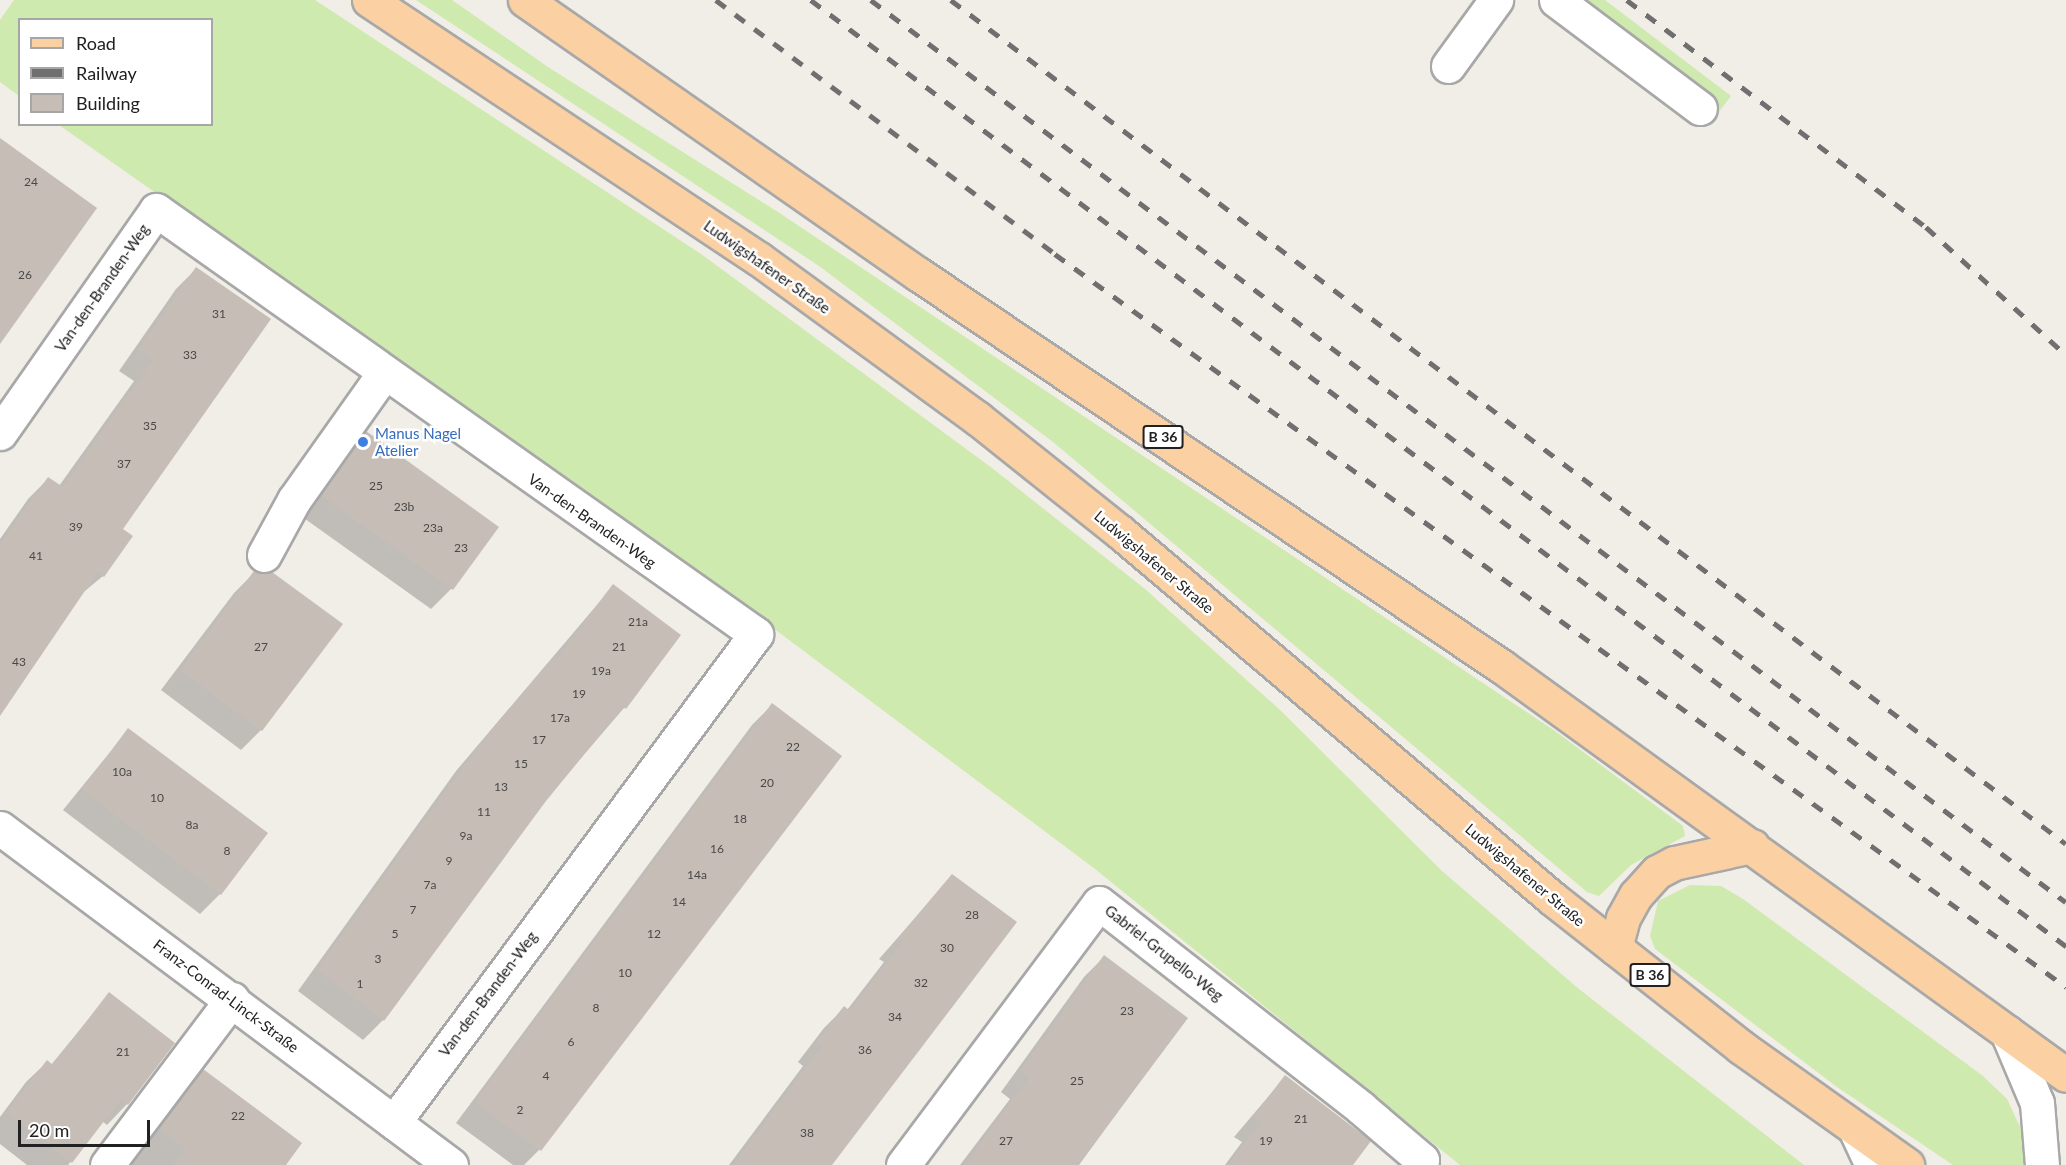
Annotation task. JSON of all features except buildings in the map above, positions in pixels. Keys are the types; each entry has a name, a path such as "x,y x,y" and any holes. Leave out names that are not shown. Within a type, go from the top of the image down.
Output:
{"main road":[{"name":"Ludwigshafener Straße","path":"369,0 759,259 977,418 1120,532 1553,899 1741,1047 1856,1131 1907,1165"},
{"name":"B 36","path":"525,0 918,274 1501,666 2066,1075"},
{"path":"1615,948 1623,918 1636,895 1657,872 1674,862 1752,846"}],"street":[{"path":"1448,66 1496,0"},
{"path":"1556,0 1700,108"},
{"name":"Van-den-Branden-Weg","path":"0,433 156,210 756,634 394,1122"},
{"path":"264,555 294,500 384,373"},
{"name":"Franz-Conrad-Linck-Straße","path":"0,828 451,1165"},
{"name":"Gabriel-Grupello-Weg","path":"903,1165 1099,903 1361,1108 1422,1160 1418,1165"},
{"path":"107,1165 231,999"},
{"path":"2007,1032 2037,1103 2042,1165"},
{"path":"1856,1131 1872,1165"}],"green space":[{"path":"14,0 315,0 701,254 992,468 1145,589 1278,708 1442,871 1579,989 1804,1165 1460,1165 1095,869 729,595 60,126 213,126 213,18 18,18 18,95 0,82 0,20"},
{"path":"416,0 452,0 548,67 778,212 1555,731 1683,826 1685,836 1631,865 1599,896 1587,892 1053,442 819,266"},
{"path":"1579,0 1605,0 1731,96 1709,125"},
{"path":"1690,885 1721,886 1743,899 1983,1076 2007,1099 2021,1129 2025,1165 1953,1165 1837,1087 1655,949 1650,936 1658,901"}],"railway":[{"path":"716,0 1055,254 2066,987"},
{"path":"811,0 2066,946"},
{"path":"871,0 2066,902"},
{"path":"951,0 2066,844"},
{"path":"1627,0 1926,227 2066,355"}],"place":[{"name":"Manus Nagel Atelier","path":"363,442"}]}
